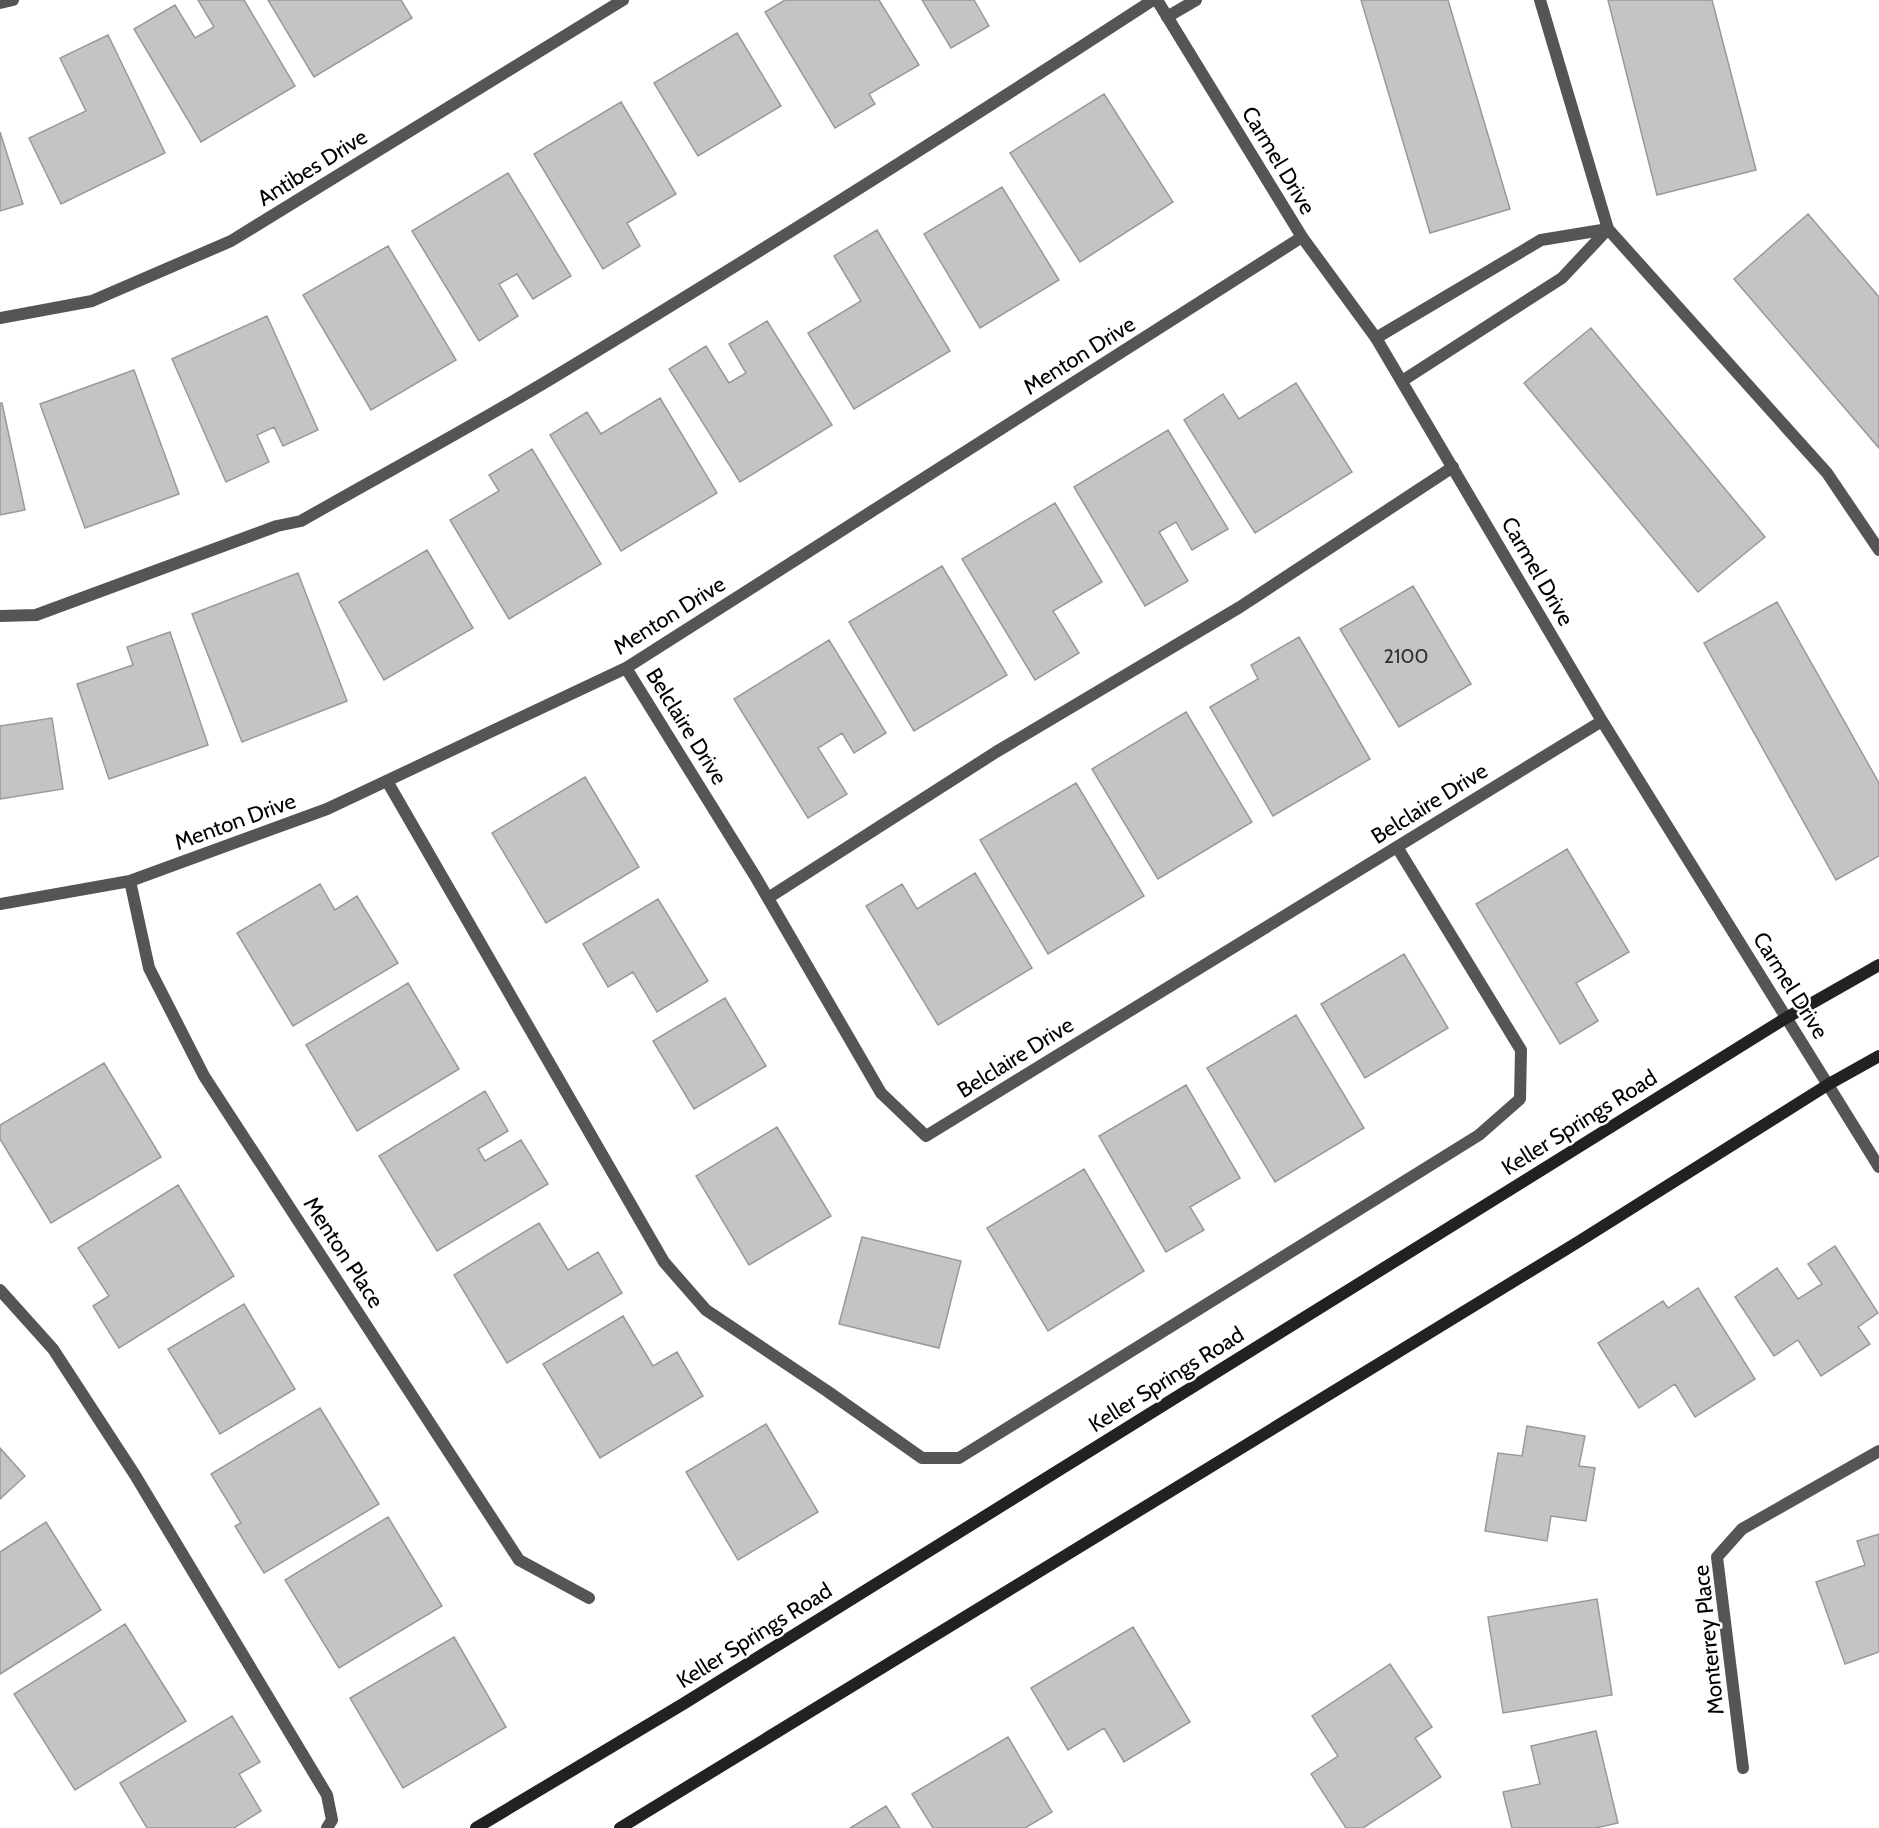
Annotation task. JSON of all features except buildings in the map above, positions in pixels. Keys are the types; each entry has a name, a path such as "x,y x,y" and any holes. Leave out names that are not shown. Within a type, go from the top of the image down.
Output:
{"main road":[{"name":"Keller Springs Road","path":"476,1828 693,1697 1786,1018 1879,965"},
{"path":"620,1828 1578,1242 1828,1084 1879,1056"}],"street":[{"path":"0,3 13,0"},
{"name":"Antibes Drive","path":"0,318 93,301 231,241 623,0"},
{"path":"0,616 36,615 277,526 301,521 562,372 825,210 1155,0"},
{"name":"Carmel Drive","path":"1155,0 1302,237 1376,338 1602,721 1879,1167"},
{"path":"1167,17 1196,0"},
{"path":"1540,0 1608,229 1827,472 1879,550"},
{"path":"1376,338 1541,240 1608,229"},
{"path":"1402,381 1562,278 1608,229"},
{"name":"Menton Drive","path":"0,904 130,881 327,809 626,668 1302,237"},
{"path":"768,898 996,752 1240,607 1453,468"},
{"name":"Belclaire Drive","path":"626,668 768,898 881,1093 926,1137 1602,721"},
{"path":"387,781 664,1262 706,1310 922,1458 959,1458 1479,1134 1520,1099 1521,1050 1397,847"},
{"name":"Menton Place","path":"130,881 150,968 204,1076 519,1560 589,1598"},
{"path":"0,1290 52,1349 135,1475 193,1570 327,1795 332,1820 327,1828"},
{"name":"Monterrey Place","path":"1743,1768 1717,1557 1742,1529 1879,1451"}]}
